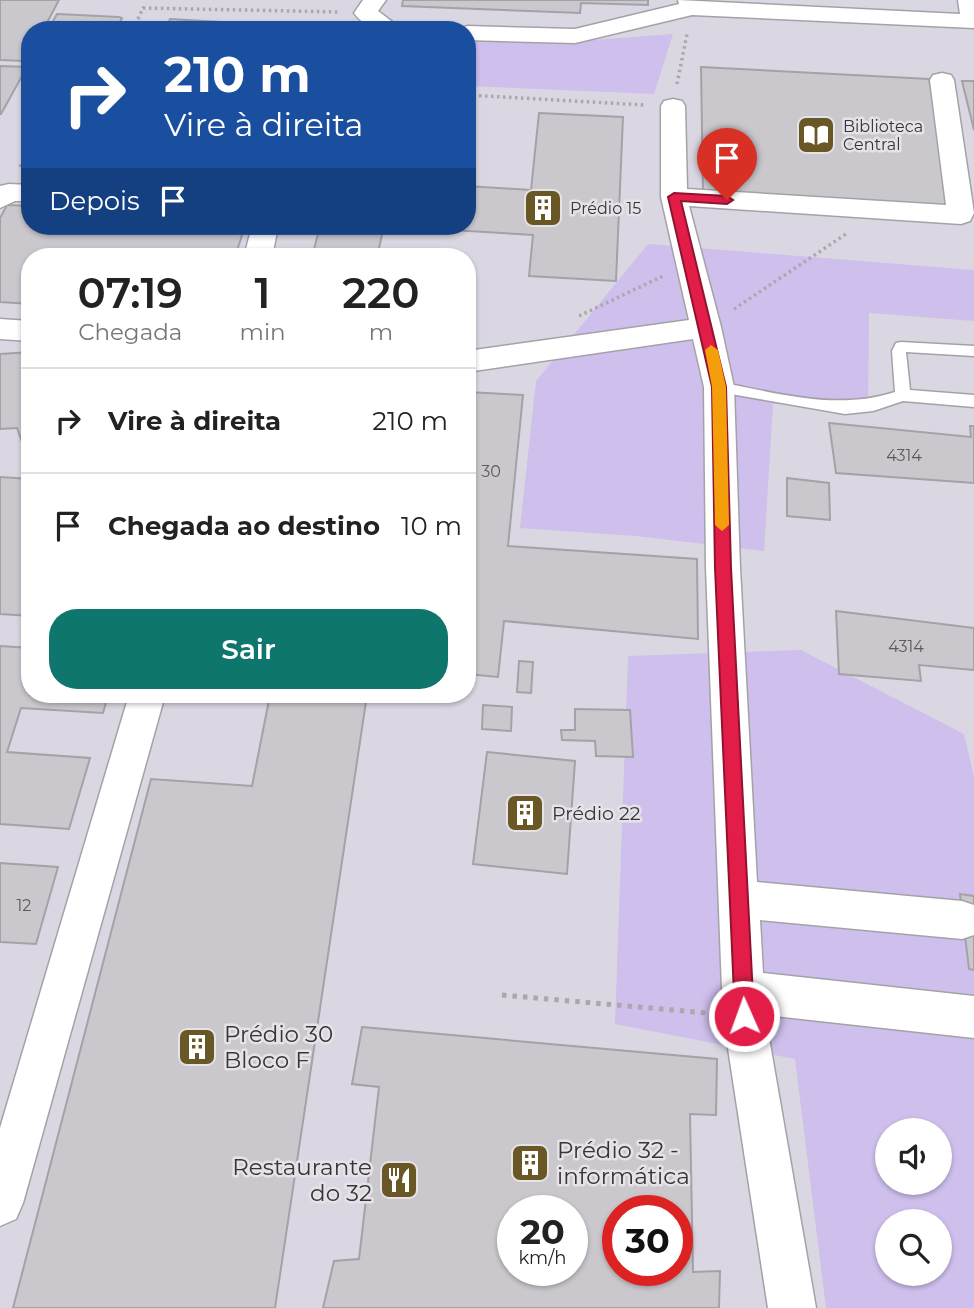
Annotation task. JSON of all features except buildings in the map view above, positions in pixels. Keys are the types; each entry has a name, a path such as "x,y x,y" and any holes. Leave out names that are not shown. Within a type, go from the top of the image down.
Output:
{"street":[{"path":"476,33 575,36 691,4 972,15"},
{"path":"370,6 384,21"},
{"path":"674,197 961,215 942,80"},
{"path":"673,106 674,197 707,327 719,387 723,568 744,1004 792,1308"},
{"path":"0,200 9,191 21,192"},
{"path":"476,361 707,327"},
{"path":"0,329 21,330"},
{"path":"0,1203 145,703"},
{"path":"739,899 962,920"},
{"path":"744,1004 974,1017"}],"lane":[{"path":"903,395 899,351 901,347 974,351"},
{"path":"719,387 845,408 873,405 903,395 974,401"}],"path":[{"path":"476,95 673,106 691,4"},
{"path":"137,21 142,8 370,6"},
{"path":"707,327 883,210"},
{"path":"579,316 690,263"},
{"path":"502,995 744,1004"}],"shaded area":[{"path":"0,0 974,0 974,1308 0,1308"},
{"path":"673,34 654,94 476,86 476,38 579,41"},
{"path":"648,244 974,270 974,321 869,313 868,405 773,404 764,551 636,536 520,528 536,381"},
{"path":"801,650 964,734 974,777 974,1308 826,1308 795,1059 615,1024 628,656"}],"slow traffic":[{"path":"711,350 719,387 722,525"}],"place":[{"name":"Biblioteca Central","path":"816,135"},
{"name":"Prédio 15","path":"543,208"},
{"name":"Prédio 22","path":"525,813"},
{"name":"Prédio 30 Bloco F","path":"197,1047"},
{"name":"Prédio 32 - informática","path":"530,1163"},
{"name":"Restaurante do 32","path":"399,1180"}],"route":[{"path":"727,200 674,197 707,327 719,387 723,568 744,1016"}]}
